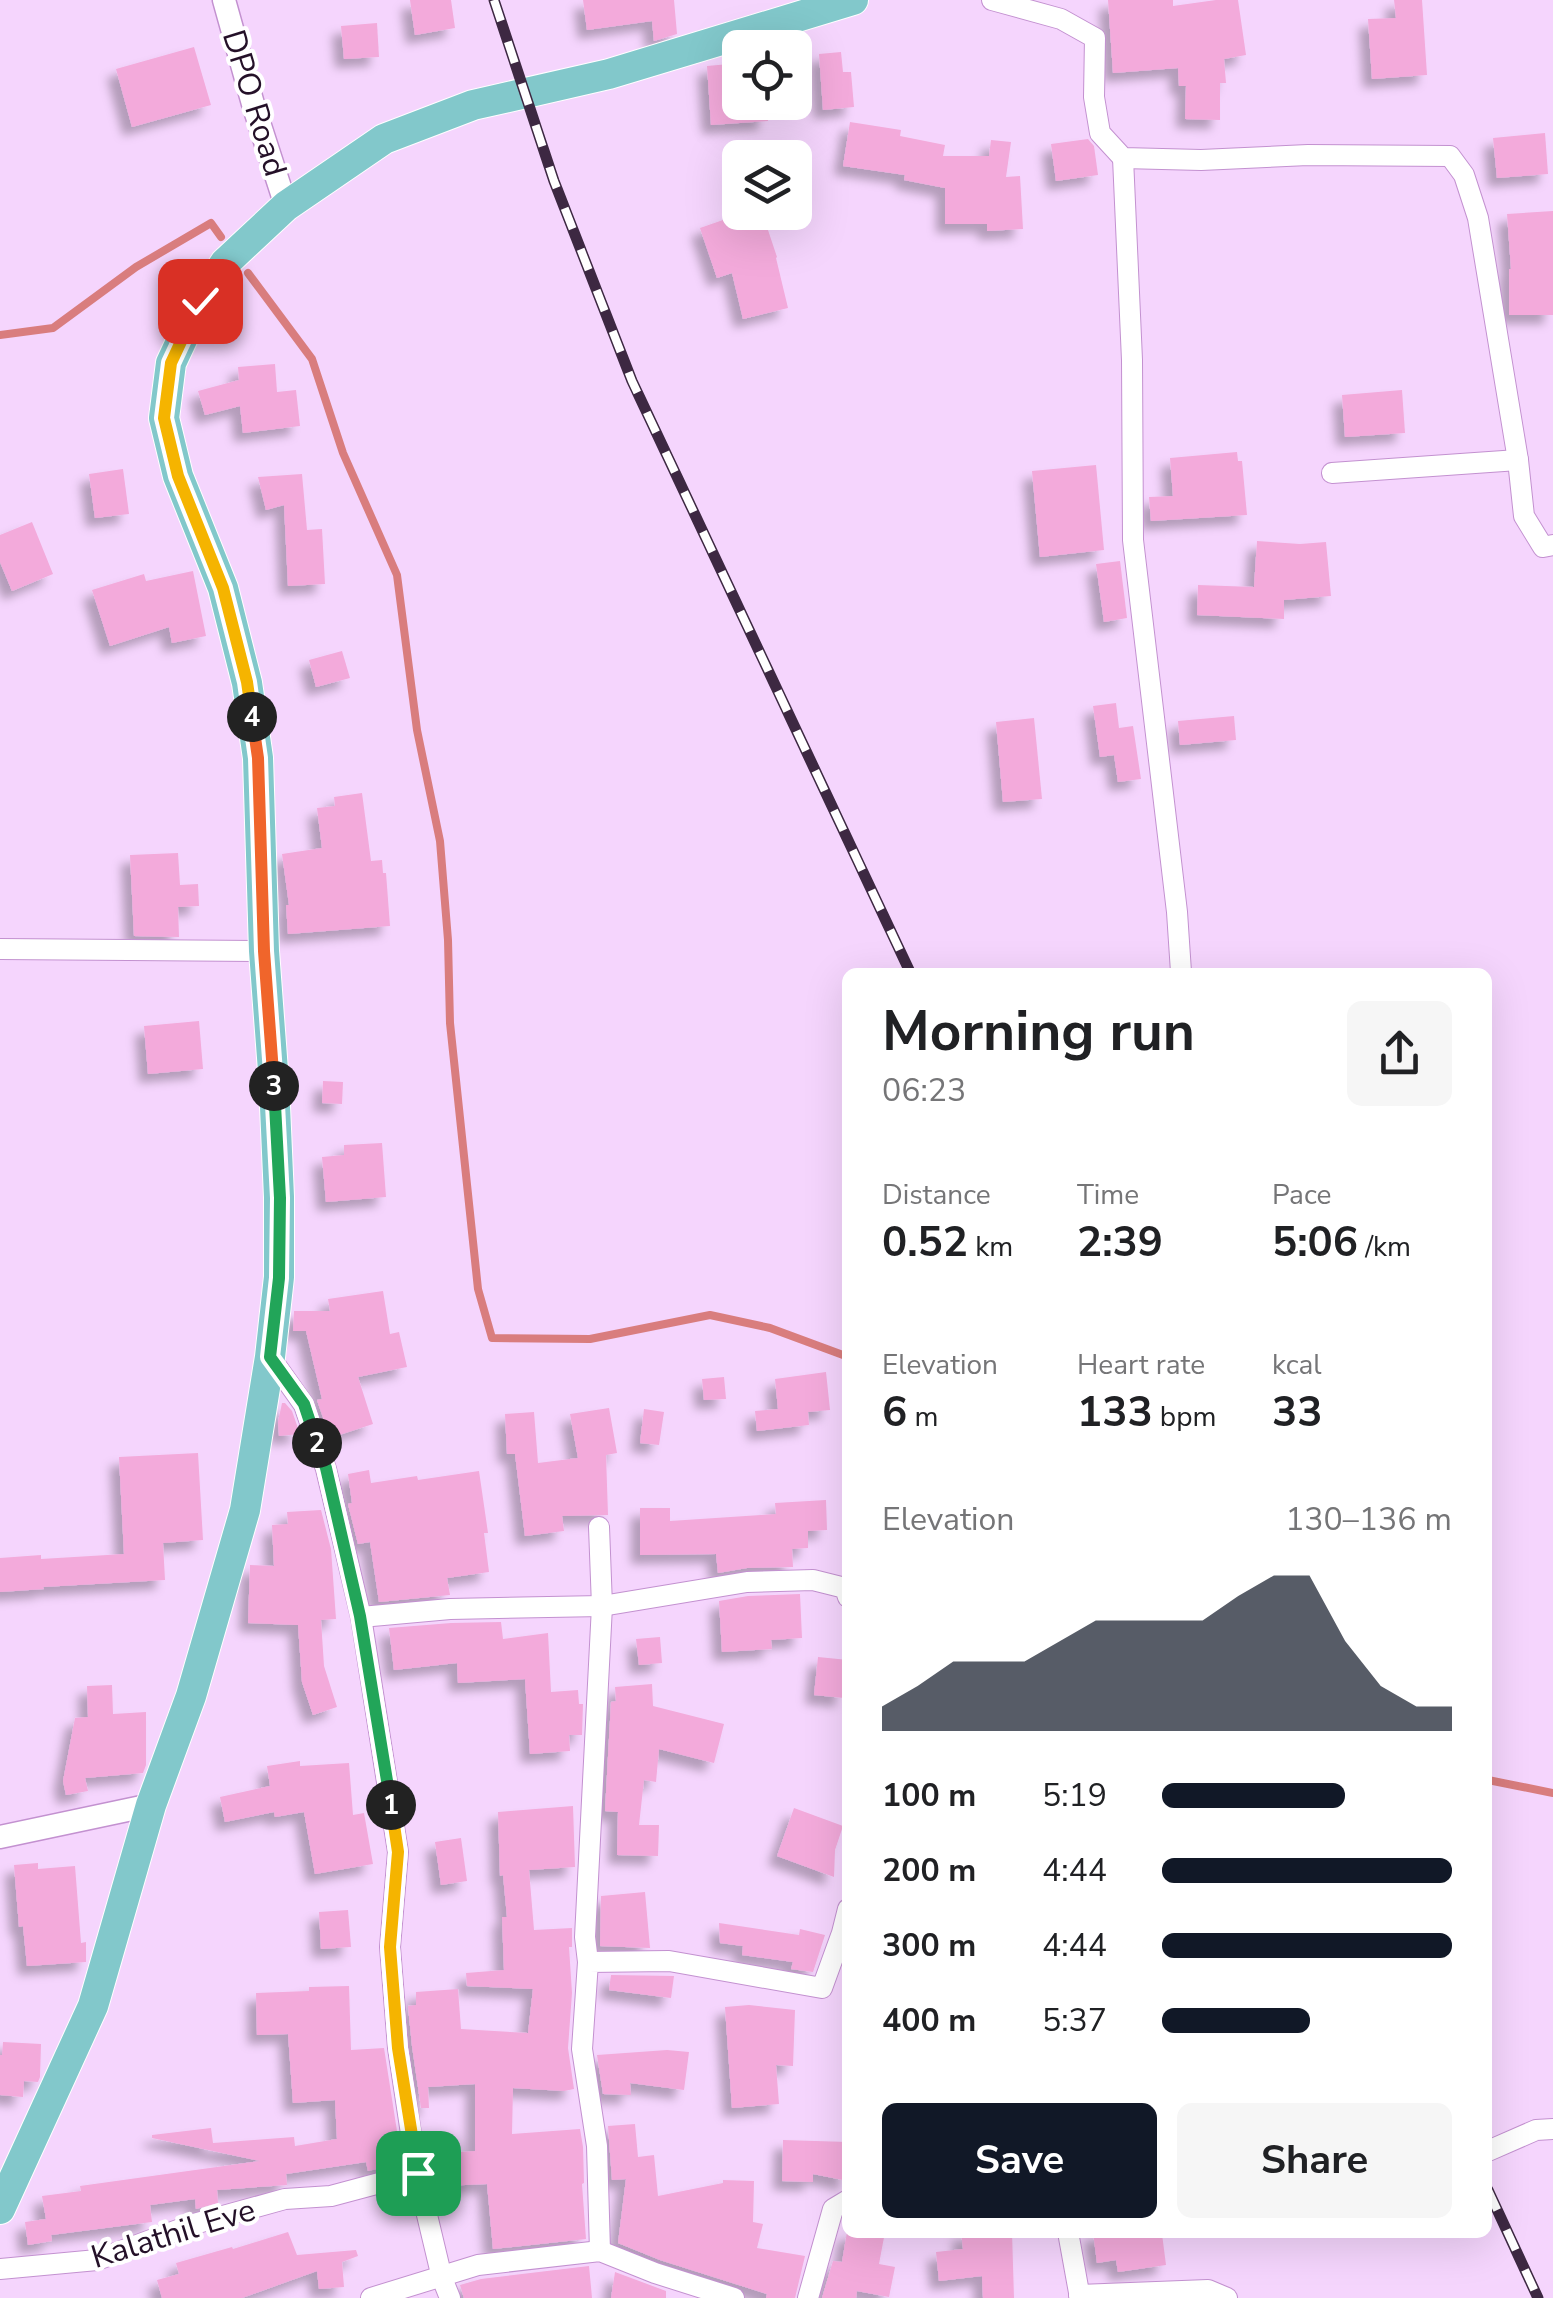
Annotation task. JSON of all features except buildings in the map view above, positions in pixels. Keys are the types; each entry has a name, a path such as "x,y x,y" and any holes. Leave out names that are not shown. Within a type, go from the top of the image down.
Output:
{"main road":[{"path":"0,2208 93,2006 151,1804 191,1696 245,1510 279,1278 280,1198 264,951 258,758 247,682 223,588 178,476 164,418 171,363 200,301 225,264 286,206 384,139 474,105 610,74 853,0"}],"street":[{"name":"DPO Road","path":"224,0 286,206"},
{"path":"992,0 1061,19 1095,38 1094,97 1100,133 1124,158 1132,360 1133,540 1181,968"},
{"path":"1124,158 1450,156 1464,175 1478,218 1524,516 1543,547 1553,545"},
{"path":"1332,472 1518,460"},
{"path":"0,949 264,951"},
{"path":"270,1357 304,1404 326,1468 360,1616 398,1852 390,1947 398,2048 418,2173 450,2298"},
{"path":"599,1527 602,1606 582,2049 597,2146 600,2251"},
{"path":"360,1616 450,1609 602,1606 747,1582 813,1580 842,1587"},
{"path":"0,1837 151,1804"},
{"path":"588,1962 669,1961 822,1988 842,1932"},
{"path":"1492,2149 1536,2130 1553,2129"},
{"name":"Kalathil Eve","path":"0,2269 97,2260 194,2224 285,2199 331,2196 418,2173"},
{"path":"808,2298 833,2209 842,2204"},
{"path":"1069,2238 1080,2296 1208,2290 1227,2298"},
{"path":"371,2298 478,2266 600,2251 734,2298"}],"waterway":[{"path":"0,335 53,328 136,267 211,223 221,237"},
{"path":"248,273 312,359 343,453 397,575 417,730 440,841 450,1023 478,1289 492,1338 590,1339 710,1315 770,1328 842,1355"},
{"path":"1492,1781 1553,1793"}],"railway":[{"path":"494,0 554,181 632,381 908,968"},
{"path":"1492,2199 1538,2298"}],"route":[{"path":"200,301 171,363 164,418 178,476 223,588 247,682 258,758 264,951 280,1198 279,1278 270,1357 304,1404 326,1468 360,1616 398,1852 390,1947 398,2048 418,2173"}]}
